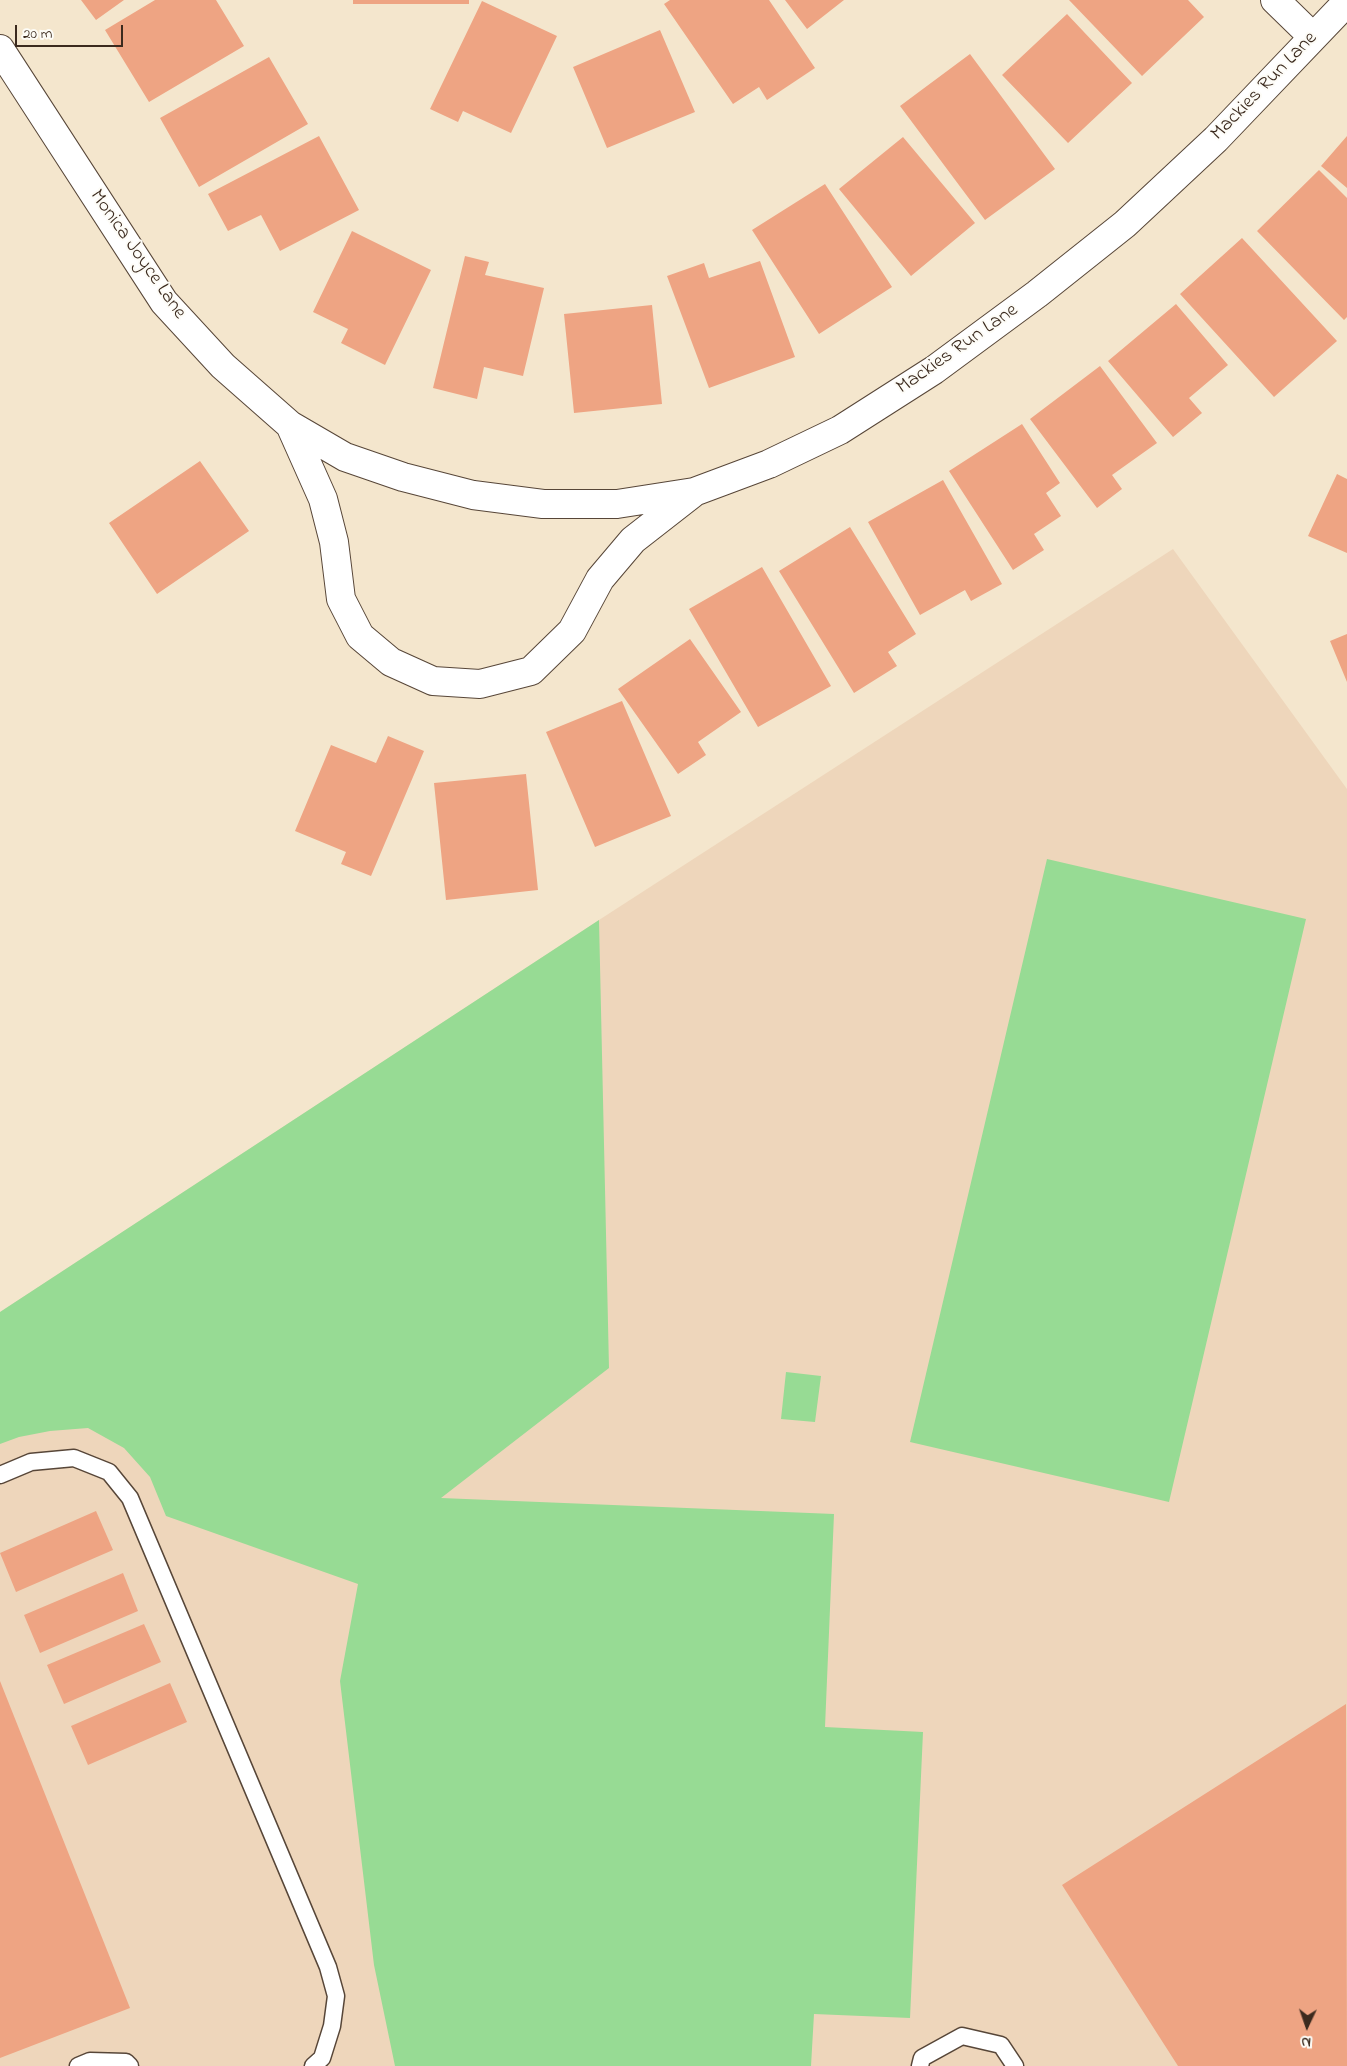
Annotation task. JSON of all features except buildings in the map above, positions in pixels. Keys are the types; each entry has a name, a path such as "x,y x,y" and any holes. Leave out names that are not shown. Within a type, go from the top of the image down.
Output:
{"street":[{"path":"1276,0 1313,37"},
{"name":"Mackies Run Lane","path":"473,495 543,504 617,504 694,492 769,464 840,430 942,364 1037,294 1125,224 1216,139 1347,2"},
{"name":"Monica Joyce Lane","path":"0,49 164,302 223,366 290,425 345,457 403,478 473,495"},
{"path":"290,425 323,499 334,542 342,599 360,636 390,662 432,681 480,684 531,671 572,632 600,579 633,540 694,492"}],"lane":[{"path":"0,1475 31,1462 74,1458 109,1472 130,1498 328,1967 336,1996 332,2026 322,2058 313,2066"},
{"path":"920,2066 922,2058 962,2036 1000,2045 1015,2066"},
{"path":"78,2066 90,2061 126,2062 130,2066"}],"shaded area":[{"path":"1173,549 1347,789 1347,2066 0,2066 0,1312 599,920"}],"green space":[{"path":"1047,859 1306,919 1169,1502 910,1442"},
{"path":"599,920 609,1368 441,1498 834,1514 825,1727 923,1732 910,2018 814,2014 811,2066 395,2066 374,1965 340,1681 358,1584 166,1516 150,1477 124,1448 88,1428 50,1431 19,1437 0,1444 0,1312"},
{"path":"786,1372 821,1376 815,1422 781,1419"}]}
